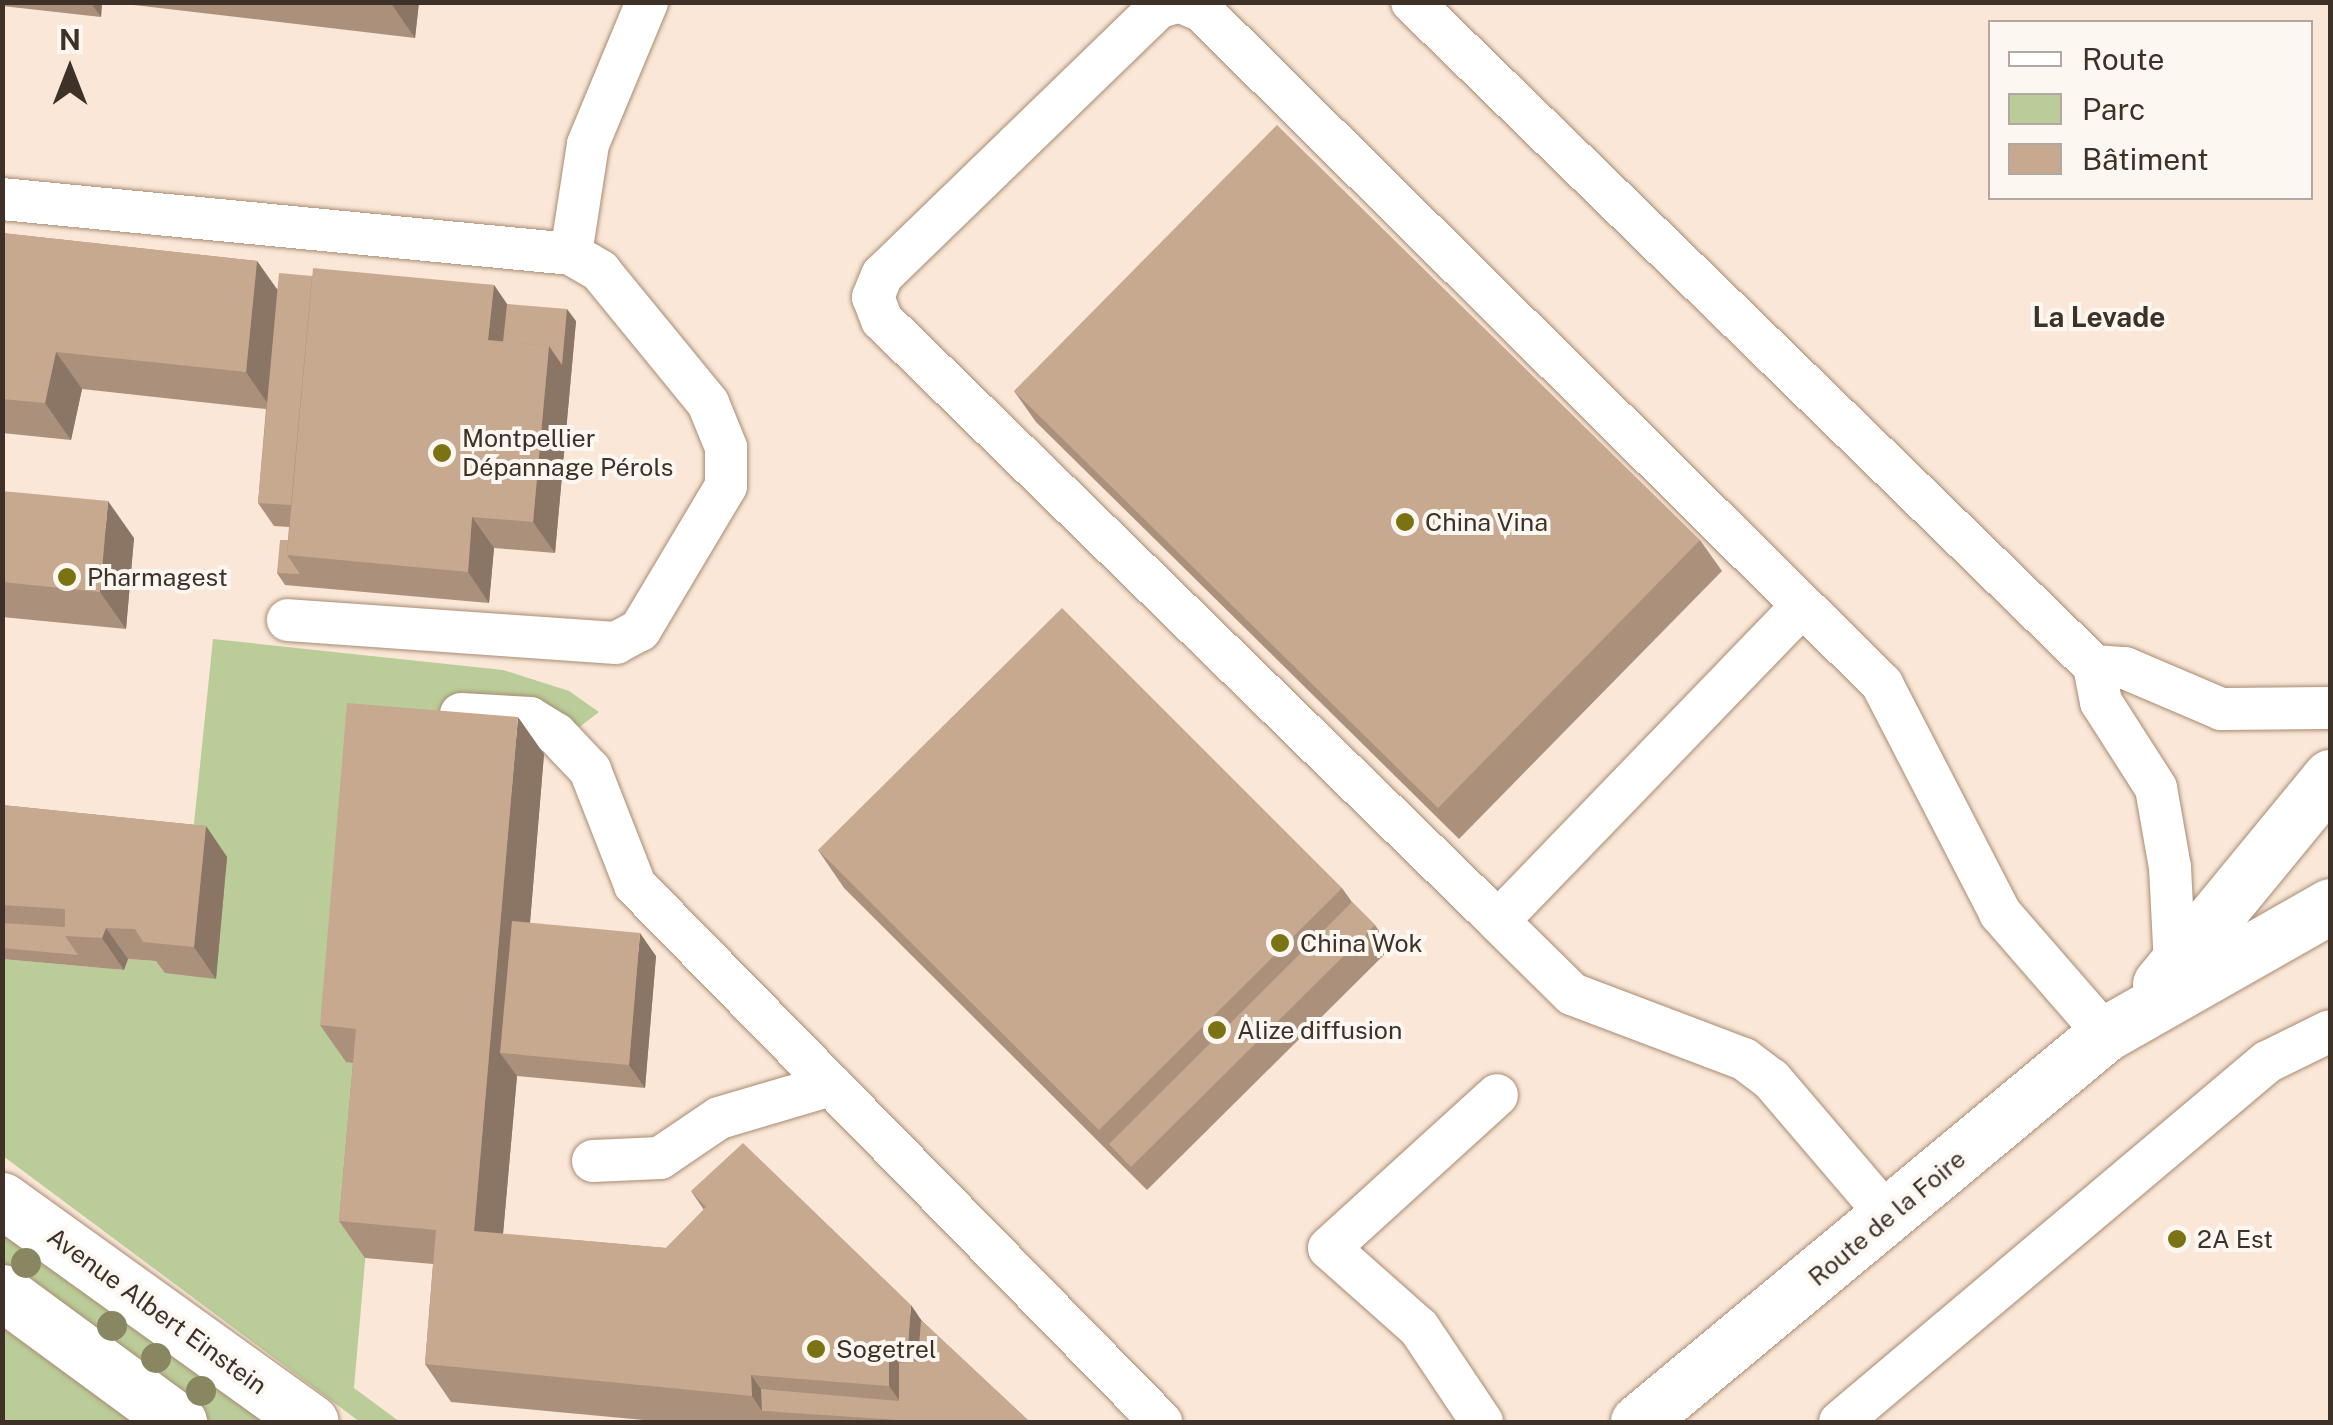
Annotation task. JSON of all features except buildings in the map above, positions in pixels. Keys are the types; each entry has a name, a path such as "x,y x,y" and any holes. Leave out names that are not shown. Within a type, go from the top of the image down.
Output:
{"street":[{"name":"Route de la Foire","path":"1638,1422 2120,1024 2175,967 2330,776"},
{"name":"Route de la Foire","path":"2120,1024 2330,906"},
{"name":"Avenue Albert Einstein","path":"2,1200 311,1422"},
{"path":"2,1292 179,1422"}],"lane":[{"path":"571,254 588,144 647,2"},
{"path":"1889,1217 1770,1078 1744,1059 1572,994 882,320 873,297 882,275 1159,7 1179,2 1202,11 1882,684 2000,913 2120,1024"},
{"path":"1412,2 2094,666 2101,702 2156,788 2170,867 2175,967"},
{"path":"2,200 571,254 600,271 708,403 726,447 726,486 640,630 616,643 288,620"},
{"path":"1498,921 1802,606"},
{"path":"2094,666 2125,668 2221,710 2330,708"},
{"path":"418,711 530,718 556,734 590,770 635,885 1161,1422"},
{"path":"1840,1422 2267,1062 2330,1030"},
{"path":"593,1160 660,1158 720,1118 831,1085"},
{"path":"1482,1422 1419,1328 1329,1248 1496,1095"}],"green space":[{"path":"213,639 503,670 569,691 599,712 544,754 346,1061 382,1066 354,1388 400,1422 360,1422 3,1156 2,959 124,970 128,959 157,961 191,853"},
{"path":"2,1222 275,1422 211,1422 3,1271"},
{"path":"3,1328 133,1422 3,1422"}],"place":[{"name":"Montpellier Dépannage Pérols","path":"442,453"},
{"name":"China Vina","path":"1405,522"},
{"name":"Pharmagest","path":"67,577"},
{"name":"China Wok","path":"1280,943"},
{"name":"Alize diffusion","path":"1217,1030"},
{"name":"2A Est","path":"2177,1239"},
{"name":"Sogetrel","path":"816,1349"}],"district":[{"name":"La Levade","path":"2099,317"}]}
